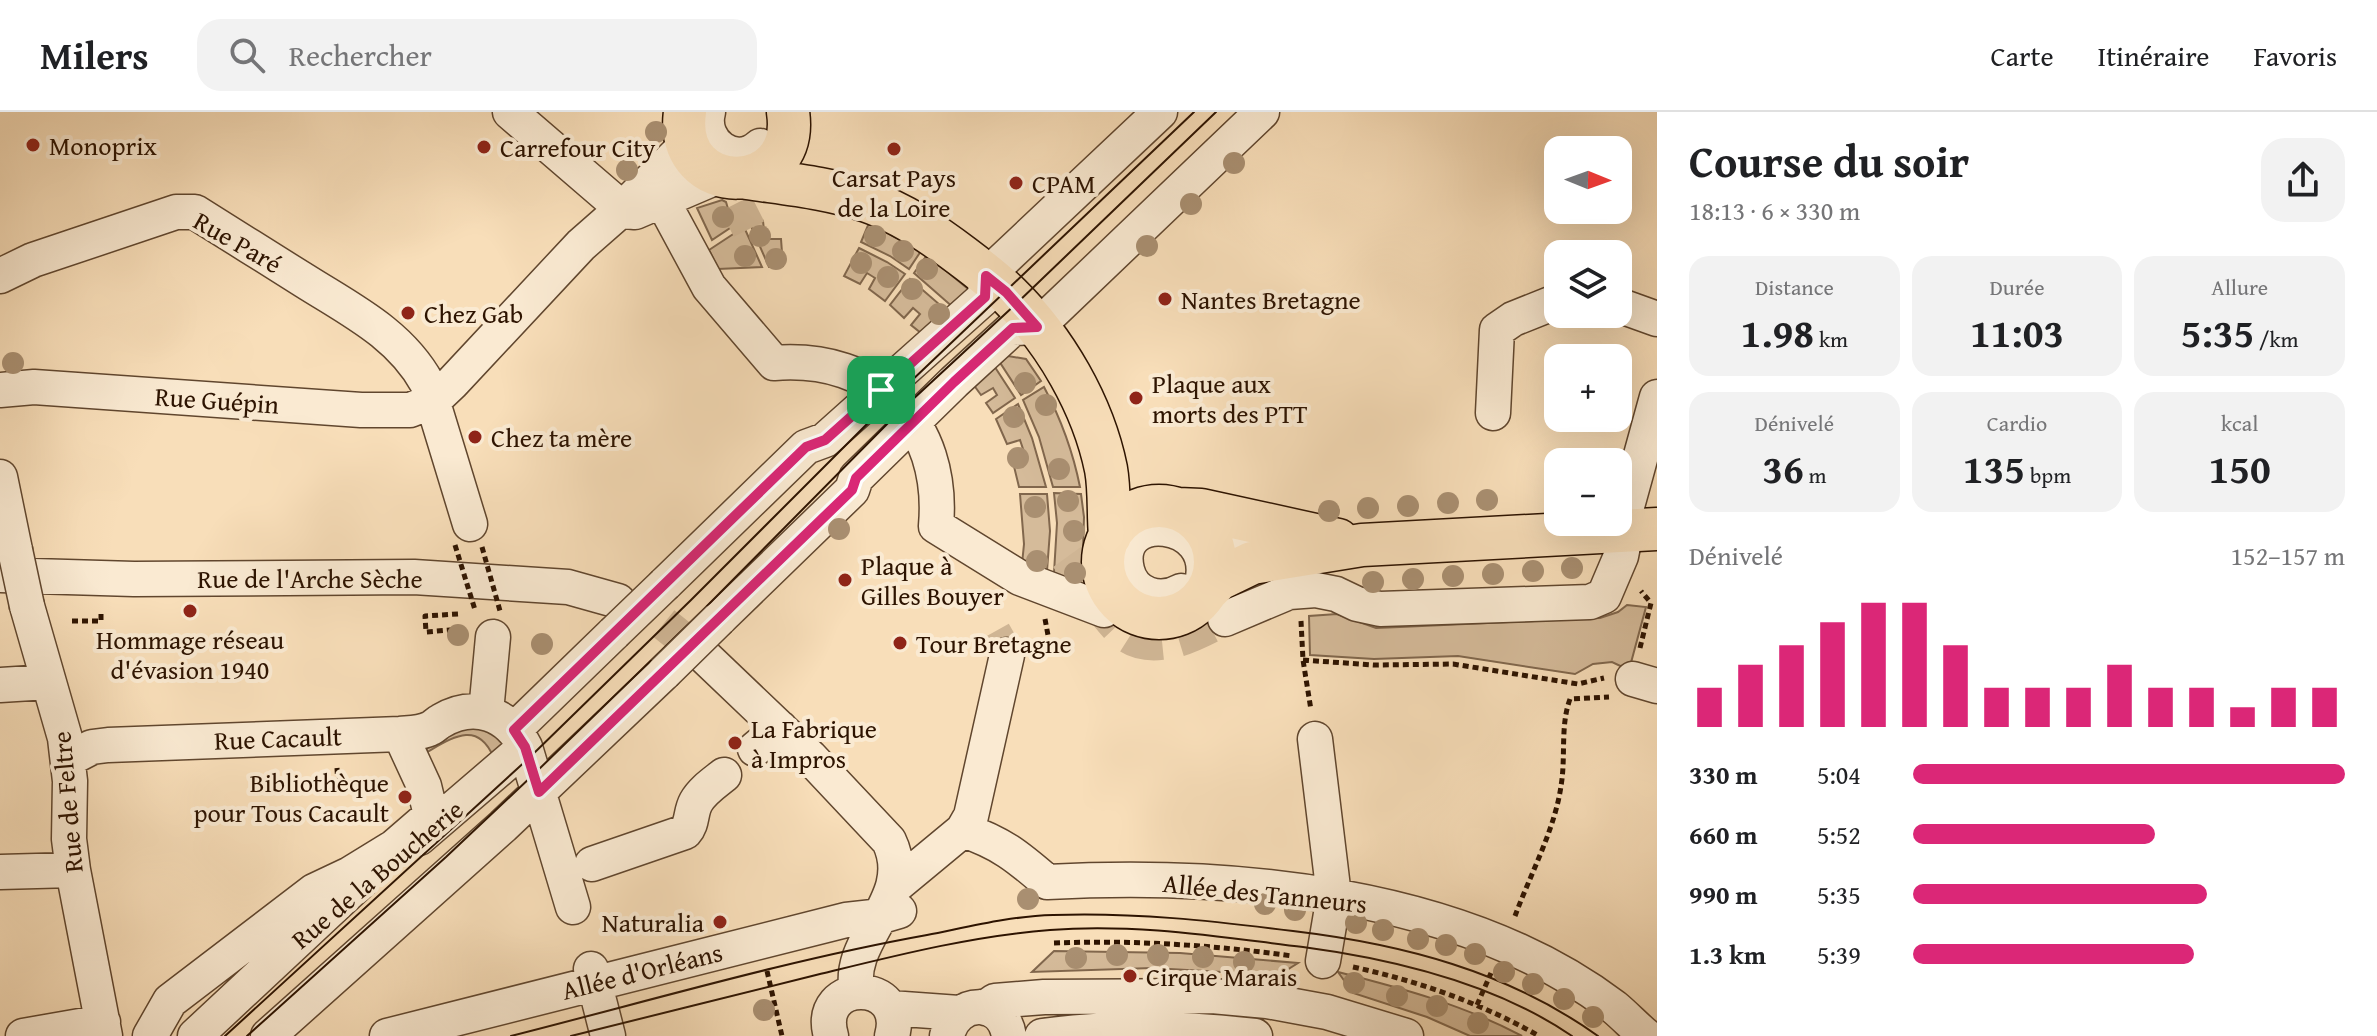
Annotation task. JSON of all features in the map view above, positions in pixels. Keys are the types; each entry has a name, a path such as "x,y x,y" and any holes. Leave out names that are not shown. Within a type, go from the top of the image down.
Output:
{"main road":[{"path":"693,123 703,167 769,141 838,192 898,214 930,232 1006,292 1050,343 1091,421 1106,472 1110,536"},
{"path":"1106,472 1126,502 1176,521 1212,545 1215,568 1200,603"},
{"path":"1349,542 1201,510 1176,521 1121,522 1110,536 1104,552 1105,575 1114,596 1122,604 1132,611 1154,618 1166,618 1200,603 1219,579 1252,563 1349,542 1642,530"}],"street":[{"path":"510,112 622,209 635,212 769,141"},
{"path":"986,276 1160,112"},
{"path":"1037,327 1262,112"},
{"path":"469,538 433,401 569,259 622,209 693,123"},
{"path":"662,200 709,287 774,363 797,361 841,368 862,377 898,404 923,440 936,482 936,526 1020,578 1104,610"},
{"name":"Rue Paré","path":"0,276 33,260 176,212 195,212 373,323 403,348 419,368 433,401"},
{"name":"Rue de la Boucherie","path":"195,1036 357,884 445,817 508,730 616,617 665,584 806,447 825,440 985,297 986,276"},
{"path":"1493,413 1497,330 1513,319 1544,307"},
{"path":"1632,310 1657,319"},
{"name":"Rue de la Boucherie","path":"278,1032 664,673 852,490 856,478 954,382 1013,328 1037,327"},
{"name":"Rue Guépin","path":"0,390 34,387 361,410 410,410 433,401"},
{"path":"1176,521 1145,530 1134,539 1127,553 1129,576 1144,593 1200,603 1316,590 1380,609 1590,602 1604,596 1642,530 1626,510 1657,397"},
{"name":"Rue de Feltre","path":"0,477 8,562 27,606 69,759 69,839 73,870 104,1029"},
{"name":"Rue de l'Arche Sèche","path":"8,562 134,579 414,577 568,587 616,617"},
{"path":"489,619 508,730 539,792 573,907"},
{"path":"703,655 768,739 889,841 896,863 891,905"},
{"path":"857,992 854,979 858,965 891,905 963,830 971,816 1007,655"},
{"path":"0,685 48,682"},
{"name":"Rue Cacault","path":"69,759 92,747 108,745 400,734 431,728 464,713 508,730"},
{"name":"Rue de la Boucherie","path":"150,1036 170,1001 314,891 350,874 394,847 431,815 424,786 400,734"},
{"path":"1315,739 1334,896 1323,961"},
{"path":"592,864 685,832 691,824 697,799 724,775"},
{"name":"Allée des Tanneurs","path":"963,830 993,840 1047,882 1105,879 1209,883 1334,896 1465,929 1503,944 1574,981 1615,1008 1646,1036"},
{"path":"0,872 73,870"},
{"name":"Allée d'Orléans","path":"387,1036 593,976 761,942 891,905"},
{"path":"593,976 608,1036"},
{"path":"820,1031 835,1005 848,994 857,992 876,995 891,1022 1001,1017 1009,1036"},
{"path":"964,1019 995,1001 1044,997 1212,996 1267,1001 1327,1012 1406,1036"},
{"path":"23,1036 104,1029"},
{"path":"1042,1036 1178,1033 1255,1036"}],"path":[{"path":"469,538 489,619"},
{"path":"469,538 489,619"},
{"path":"1315,739 1303,660 1301,608 1326,607 1327,592"},
{"path":"1645,682 1651,603"},
{"path":"72,621 101,621 101,612"},
{"path":"1044,614 1052,648"},
{"path":"1303,660 1373,665 1453,664 1578,684 1609,676 1645,682"},
{"path":"1503,944 1559,799 1565,712 1570,699 1606,698 1645,682"},
{"path":"761,942 782,1036"}],"shaded area":[{"path":"722,200 726,202 733,226 712,240 697,208"},
{"path":"763,221 765,239 781,239 783,266 769,267 750,224"},
{"path":"869,223 921,251 909,269 861,242"},
{"path":"744,227 762,267 718,269 709,250"},
{"path":"859,248 905,274 885,301 869,289 875,278 867,273 860,284 844,276"},
{"path":"927,255 973,293 955,309 914,273"},
{"path":"910,279 947,311 926,337 911,325 920,314 913,308 904,318 890,305"},
{"path":"1008,356 1026,359 1041,381 1021,395 999,361"},
{"path":"989,358 1015,398 993,413 986,403 997,395 993,388 981,395 973,384"},
{"path":"1044,387 1066,436 1080,487 1053,487 1039,437 1023,400"},
{"path":"1018,404 1046,487 1019,487 1011,454 1023,449 1020,440 1007,444 996,419"},
{"path":"1054,493 1081,494 1084,517 1082,580 1054,573 1057,523"},
{"path":"1020,494 1047,494 1050,531 1047,571 1022,564 1024,544"},
{"path":"1627,605 1646,607 1629,670 1612,662 1593,664 1575,674 1458,656 1374,659 1310,655 1309,616 1337,614 1376,628 1600,618 1618,612"},
{"path":"453,721 513,737 493,756 487,745 472,735 455,738 427,752 426,744"},
{"path":"1054,951 1180,953 1298,963 1274,978 1152,968 1032,972"},
{"path":"1338,972 1455,1006 1522,1036 1470,1036 1427,1017 1353,993"}],"tunnel":[{"path":"713,158 749,229"},
{"path":"1067,557 1113,622 1129,637 1140,642 1172,641 1225,619"},
{"path":"618,601 662,622 703,655"},
{"path":"994,632 1007,655"}],"tram line":[{"path":"225,1036 529,758 887,404 1194,112"},
{"path":"247,1036 534,774 704,609 897,414 1216,112"},
{"path":"511,1036 875,945 1005,920 1083,914 1173,918 1263,927 1413,953 1452,964 1527,994 1598,1036"},
{"path":"571,1036 960,942 1082,928 1177,932 1303,947 1372,959 1443,976 1477,988 1511,1002 1572,1036"}],"place":[{"name":"Monoprix","path":"33,145"},
{"name":"Carrefour City","path":"484,147"},
{"name":"Carsat Pays de la Loire","path":"894,149"},
{"name":"CPAM","path":"1016,183"},
{"name":"Nantes Bretagne","path":"1165,299"},
{"name":"Chez Gab","path":"408,313"},
{"name":"Plaque aux morts des PTT","path":"1136,398"},
{"name":"Chez ta mère","path":"475,437"},
{"name":"Plaque à Gilles Bouyer","path":"845,580"},
{"name":"Hommage réseau d'évasion 1940","path":"190,611"},
{"name":"Tour Bretagne","path":"900,643"},
{"name":"La Fabrique à Impros","path":"735,743"},
{"name":"Bibliothèque pour Tous Cacault","path":"405,797"},
{"name":"Naturalia","path":"720,922"},
{"name":"Cirque Marais","path":"1130,976"}],"route":[{"path":"986,276 1017,303 1037,327 1013,328 954,382 856,478 852,490 539,792 525,747 514,730 806,447 825,440 881,390 985,297 986,276"}]}
